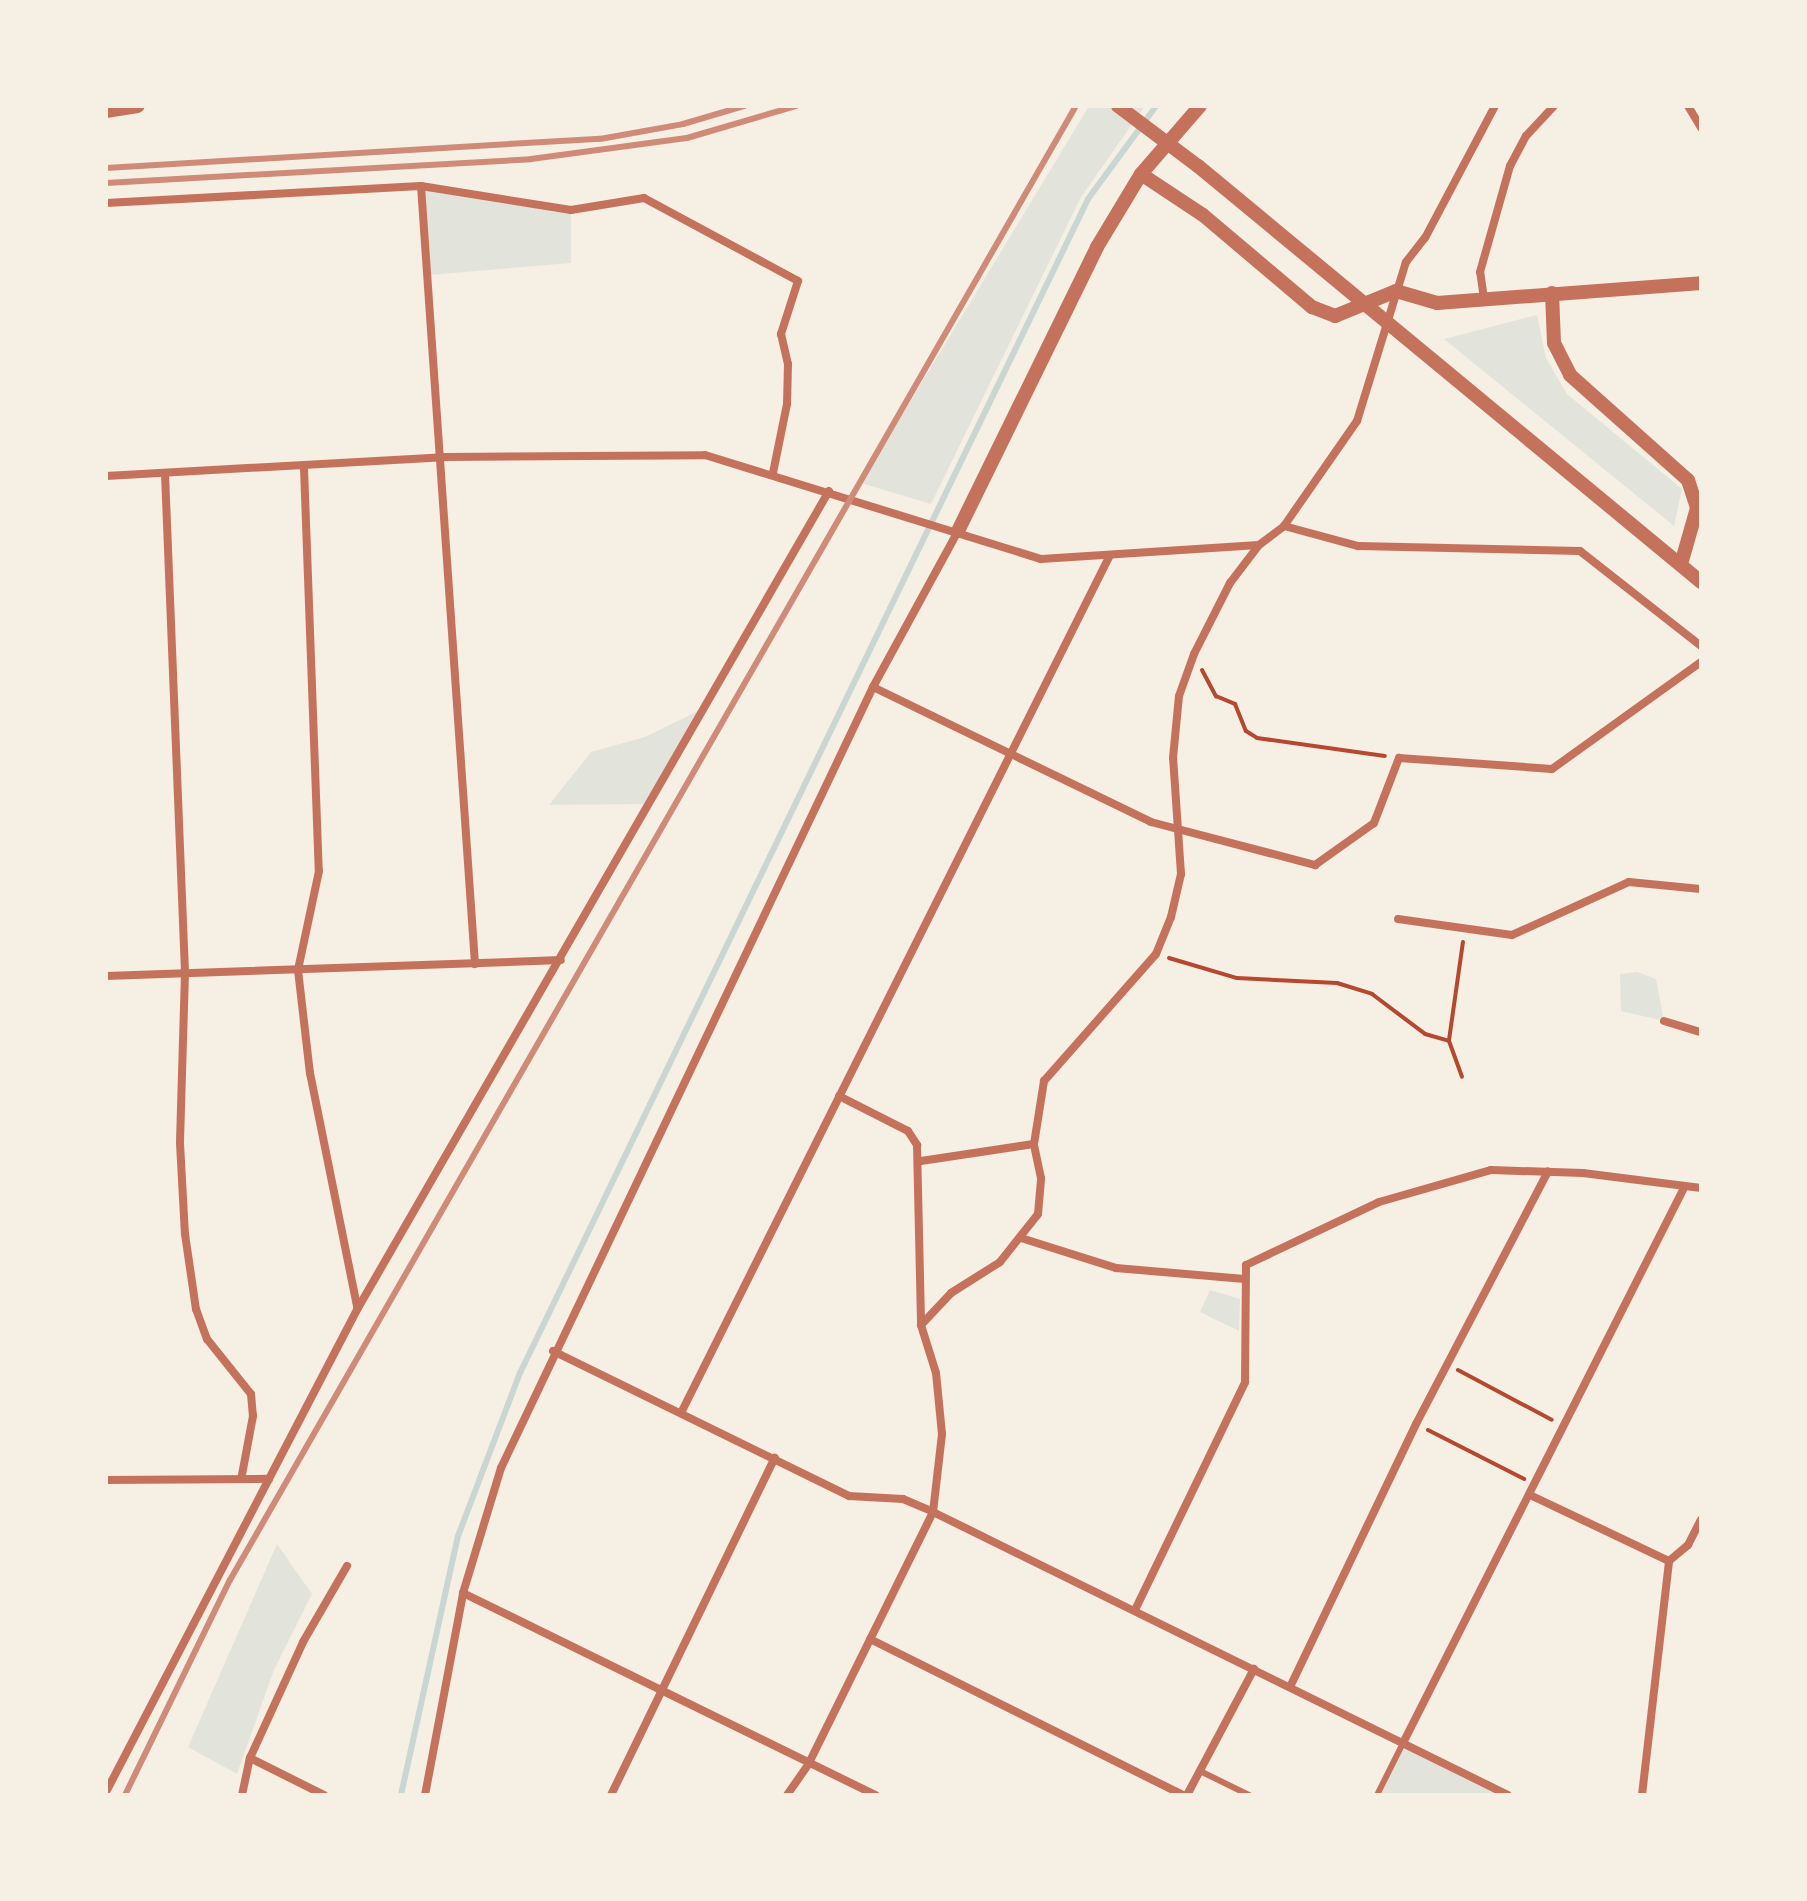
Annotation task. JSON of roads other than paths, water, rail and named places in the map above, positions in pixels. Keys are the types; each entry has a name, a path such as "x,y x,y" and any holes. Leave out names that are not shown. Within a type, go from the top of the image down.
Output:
{"street":[{"path":"106,111 138,106"},
{"path":"1118,106 1427,355 1701,582"},
{"path":"425,1795 463,1593 501,1468 553,1351 873,687 1097,247 1141,174 1200,106"},
{"path":"921,1325 951,1293 1000,1262 1038,1214 1041,1178 1034,1144 1044,1081 1156,954 1181,874 1181,828 1173,758 1179,696 1194,654 1230,583 1259,545 1284,526 1357,421 1406,262 1425,238 1495,106"},
{"path":"1484,299 1480,272 1510,166 1526,136 1554,106"},
{"path":"1688,106 1701,128"},
{"path":"1141,174 1203,215 1312,307 1335,316 1396,291 1437,303 1701,283"},
{"path":"106,203 421,186 571,210 644,198 798,281 781,334 788,364 787,404 773,473"},
{"path":"421,186 443,457 475,964"},
{"path":"1552,293 1554,343 1570,375 1688,480 1697,508 1681,564"},
{"path":"106,476 304,468 443,457 705,455 919,518 1041,559 1259,545"},
{"path":"304,468 319,871 298,970 310,1073 358,1308"},
{"path":"165,474 185,973 180,1143 185,1234 196,1309 207,1339 251,1394 253,1416 242,1475"},
{"path":"106,1792 358,1308 829,491"},
{"path":"1284,526 1358,546 1580,551 1701,646"},
{"path":"682,1411 1110,555"},
{"path":"873,687 1151,822 1315,865 1374,823 1399,758 1552,769 1701,662"},
{"path":"1398,919 1512,935 1629,882 1701,889"},
{"path":"106,976 561,960"},
{"path":"1664,1021 1701,1032"},
{"path":"787,1795 809,1763 933,1512 942,1434 936,1373 921,1325 921,1161 908,1131 839,1096"},
{"path":"921,1161 1034,1144"},
{"path":"1135,1610 1245,1382 1246,1265 1379,1202 1491,1170 1548,1171 1701,1188"},
{"path":"1290,1687 1416,1424 1548,1171"},
{"path":"1403,1743 1685,1186"},
{"path":"1021,1238 1116,1268 1245,1279"},
{"path":"553,1351 682,1411 849,1496 903,1499 933,1512 1508,1795"},
{"path":"611,1795 775,1458"},
{"path":"106,1480 242,1475 269,1479"},
{"path":"1530,1495 1669,1561"},
{"path":"1642,1795 1669,1561 1688,1545 1701,1520"},
{"path":"242,1795 250,1758 303,1642 347,1566"},
{"path":"463,1593 876,1795"},
{"path":"870,1639 1185,1795 1254,1669"},
{"path":"250,1758 324,1795"}],"lane":[{"path":"1377,1795 1403,1743"},
{"path":"1200,1771 1249,1795"}],"waterway":[{"path":"401,1795 458,1536 520,1373 1088,199 1156,106"}],"railway":[{"path":"106,168 600,139 683,124 744,106"},
{"path":"106,183 531,159 687,138 796,106"},
{"path":"125,1795 230,1580 1076,106"}]}
